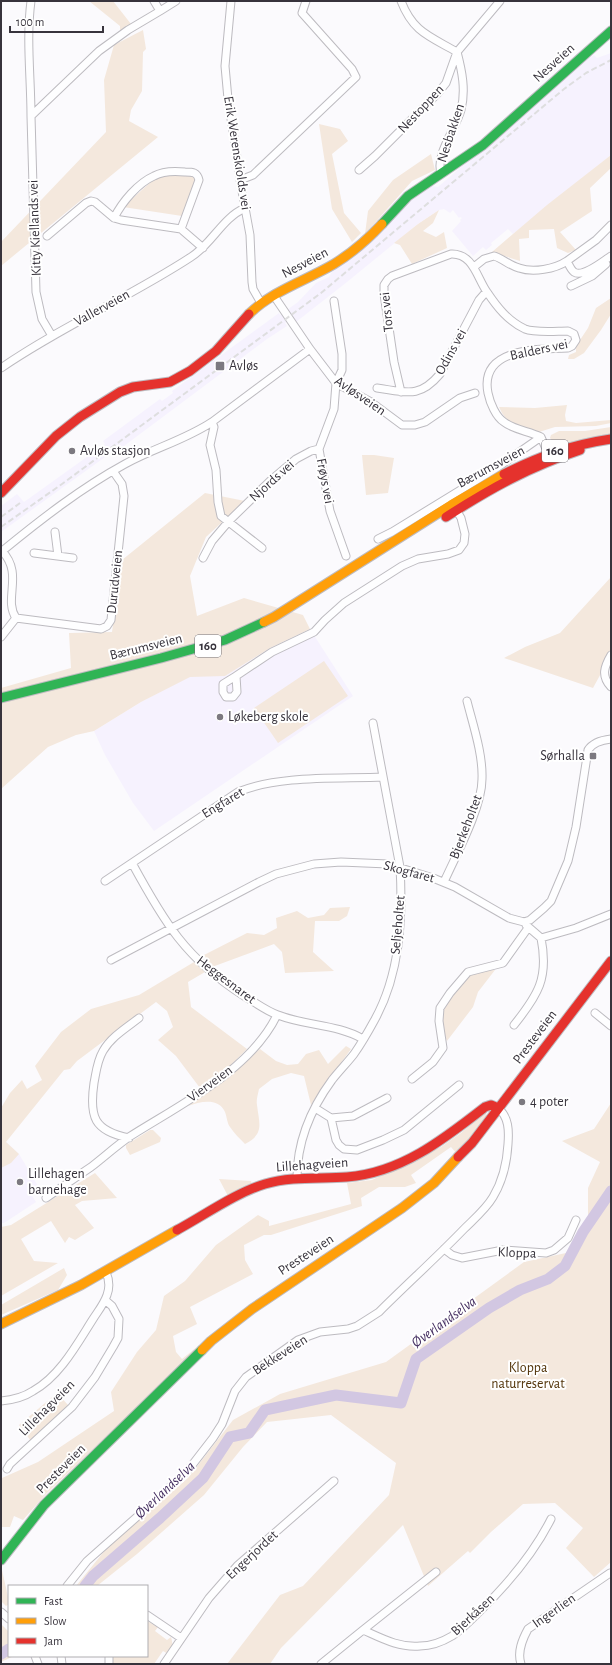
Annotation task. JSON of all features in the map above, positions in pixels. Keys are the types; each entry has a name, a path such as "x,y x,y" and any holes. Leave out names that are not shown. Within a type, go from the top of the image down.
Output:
{"main road":[{"name":"Nesveien","path":"1,493 56,436 80,417 120,392 133,387 170,382 190,371 216,351 261,303 334,264 351,253 370,237 400,203 416,189 483,145 611,32"},
{"name":"Bærumsveien","path":"1,698 167,657 225,640 279,614 402,536 454,507 502,474 549,457 611,439"},
{"name":"Presteveien","path":"1,1560 36,1514 210,1341 279,1289 418,1196 459,1158 611,961"},
{"name":"Lillehagveien","path":"102,1274 252,1188 267,1183 297,1178 360,1176 392,1167 430,1147 453,1132 484,1107 491,1105 498,1108"},
{"path":"1,1324 58,1298 102,1274"}],"street":[{"name":"Kitty Kiellands vei","path":"31,1 29,44 36,292 42,319 52,336"},
{"path":"154,1 160,11"},
{"path":"31,116 99,51 128,30 176,1"},
{"name":"Erik Werenskiolds vei","path":"231,1 225,66 228,98 250,235 253,290 261,303"},
{"path":"240,180 253,175 356,77 352,69 302,13 306,1"},
{"path":"401,1 407,16 414,25 457,52"},
{"name":"Nestoppen","path":"360,170 376,156 438,93 446,83 457,52 500,1"},
{"name":"Nesbakken","path":"441,173 439,162 457,121 463,101 462,76 457,52"},
{"path":"114,218 119,208 127,198 154,176 164,173 196,173 199,180 181,229"},
{"path":"46,236 86,203 91,201 95,202 114,218 181,229 203,248"},
{"name":"Vallerveien","path":"1,368 52,336 193,256 203,248 231,216 245,208"},
{"path":"474,267 484,259 494,256 520,269 532,270 556,267 596,240 611,225"},
{"name":"Tors vei","path":"401,392 394,362 386,314 384,286 386,281 392,276 451,254 458,254 462,256 474,267"},
{"path":"567,261 574,272 580,274 588,271 609,258"},
{"path":"571,286 592,276 607,263 609,258"},
{"name":"Balders vei","path":"474,267 486,292 508,319 526,329 568,331 574,334 576,340 572,346 568,348 532,350 515,353 505,357 496,362 490,370 486,380 489,398 502,421 509,426 541,437"},
{"name":"Odins vei","path":"377,388 411,393 432,383 440,374 479,300 486,292"},
{"name":"Avløsveien","path":"274,296 310,349 336,383 371,402 397,422 407,426 425,422 455,400 475,393"},
{"path":"334,301 342,354 342,370 336,383"},
{"path":"1,638 16,618 12,608 14,579 8,557 2,551 97,480 134,459 196,432 212,422 310,349"},
{"name":"Frøys vei","path":"336,383 334,410 319,449 330,511 346,556"},
{"path":"212,422 214,427 210,445 216,470 220,514 262,548"},
{"path":"541,437 549,457"},
{"name":"Bærumsveien","path":"378,539 392,532 498,467 541,437"},
{"name":"Njords vei","path":"203,558 212,541 229,521 296,459 311,451 319,449"},
{"name":"Durudveien","path":"16,618 101,629 107,626 111,620 124,496 122,484 113,471"},
{"path":"236,676 272,652 314,632 344,603 402,566 418,559 448,554 459,550 464,544 465,534 461,518 454,507"},
{"path":"55,532 58,556"},
{"path":"34,553 73,558"},
{"path":"611,655 605,665 604,674 606,682 611,687"},
{"name":"Bjerkeholtet","path":"444,882 480,796 482,778 477,741 467,701"},
{"name":"Seljeholtet","path":"297,1178 299,1145 315,1108 332,1081 354,1054 363,1039 380,1009 394,972 400,921 400,867 372,723"},
{"path":"412,1079 433,1062 443,1048 438,1021 440,1008 450,993 468,972 503,963 526,925 551,901 568,861 572,845 586,755 590,746 596,742 611,739"},
{"name":"Engfaret","path":"105,881 172,834 238,792 252,786 292,781 383,777"},
{"name":"Heggesnaret","path":"132,863 171,930 184,947 210,972 233,989 277,1015 296,1021 342,1029 363,1039"},
{"name":"Skogfaret","path":"111,960 171,930 259,882 287,871 314,864 388,864 400,867 444,882 472,895 502,915 526,925"},
{"path":"541,938 576,928 611,914"},
{"path":"514,1025 530,1004 541,983 543,961 541,938 526,925"},
{"path":"594,1013 611,1026"},
{"name":"Vierveien","path":"46,1198 91,1167 129,1138 147,1128 198,1094 233,1068 266,1035 277,1015"},
{"path":"129,1138 112,1134 97,1123 91,1105 95,1075 102,1052 115,1037 138,1018"},
{"path":"331,1118 336,1140 339,1145 344,1149 357,1150 404,1130 459,1084"},
{"path":"315,1108 331,1118 353,1116 387,1098"},
{"name":"Bekkeveien","path":"68,1585 87,1561 189,1469 222,1424 235,1391 246,1377 298,1340 320,1332 348,1329 367,1321 379,1312 487,1205 499,1186 508,1150 509,1135 505,1117 503,1112 498,1108"},
{"name":"Kloppa","path":"444,1249 452,1255 462,1258 503,1250 546,1253 554,1250 568,1238 576,1220"},
{"name":"Lillehagveien","path":"1,1401 33,1391 52,1376 81,1339 105,1300 109,1286 102,1274"},
{"name":"Lillehagveien","path":"7,1469 10,1464 72,1407 91,1383 107,1357 118,1338 120,1329 117,1313 105,1300"},
{"name":"Engerjordet","path":"164,1664 209,1598 237,1566 334,1481"},
{"name":"Bjerkåsen","path":"363,1630 403,1646 431,1645 452,1636 478,1613 504,1586 528,1557 544,1533 551,1519"},
{"path":"321,1664 436,1572"},
{"name":"Ingerlien","path":"521,1664 519,1652 524,1635 528,1629 610,1573"},
{"path":"148,1617 181,1638"}],"shaded area":[{"path":"611,53 611,155 513,234 508,229 491,243 492,245 486,250 483,247 473,256 452,231 462,218 459,218 453,210 450,213 444,209 439,210 418,224 296,322 292,318 285,323 287,326 267,339 116,452 113,454 112,452 1,532 1,506 17,494 24,502 105,444 103,441 160,399 162,401 173,393 172,391 279,313 280,315 298,302 316,283 329,277 334,268 407,202 432,186 438,187 582,62 594,55 597,58"},
{"name":"Løkeberg skole","path":"310,629 353,696 154,831 133,803 105,755 94,731 141,702 190,676 225,676 270,648"},
{"path":"1,1137 19,1154 41,1191 32,1196 36,1202 4,1223 1,1223"}],"green space":[{"path":"89,1 113,1 131,24 120,31 120,26"},
{"path":"143,30 146,49 143,52 142,91 131,110 129,121 158,137 1,266 1,242 106,132 104,80 114,45"},
{"path":"319,124 340,129 348,141 332,154 344,213 361,233 352,242 332,209"},
{"path":"431,154 435,170 412,181 365,234 368,211 393,180"},
{"path":"611,155 611,168 590,188 592,211 560,232 576,250 568,253 557,248 554,229 529,230 529,238 519,239 520,261 492,252 547,205"},
{"path":"179,174 191,175 195,179 195,184 182,216 123,207 153,180 162,176"},
{"path":"439,210 433,223 423,231 436,237 444,232 447,248 412,264 400,245 394,243"},
{"path":"611,298 611,314 601,330 584,353 574,359 568,359 569,355 576,352 576,346 588,328 596,308"},
{"path":"567,405 565,415 566,421 576,423 611,420 611,423 596,426 555,427 539,432 515,425 508,421 499,407 535,408"},
{"path":"611,427 611,435 560,446 553,442 550,438 551,435 559,431 585,431"},
{"path":"362,455 394,458 388,493 366,495"},
{"path":"205,493 245,501 206,537 190,576 197,616 244,598 303,615 310,629 270,648 225,676 190,677 141,702 94,731 76,735 48,747 1,789 1,688 71,668 69,633 112,632 122,560"},
{"path":"611,577 611,655 593,688 504,658 525,647 560,633"},
{"path":"324,661 348,696 278,743 254,708"},
{"path":"350,907 347,916 339,921 315,921 313,952 334,971 285,973 282,952 274,944 212,967 204,955 247,933 264,935 277,928 276,918 297,911 308,918 324,915 330,908"},
{"path":"194,962 205,972 188,982 191,1007 247,1049 228,1068 200,1088 176,1056 158,1040 173,1027 167,1011 156,1002 77,1061 70,1069 64,1070 6,1142 19,1154 11,1163 1,1168 1,1108 10,1093 22,1080 27,1089 42,1080 35,1066 61,1032 91,1009 139,995"},
{"path":"495,970 478,992 473,1007 447,1041 442,1028 441,1020 452,995 462,982 471,974 480,971"},
{"path":"346,1046 351,1049 311,1105 304,1076 291,1073 272,1079 259,1089 257,1101 259,1123 258,1132 256,1136 245,1144 230,1127 225,1112 218,1104 213,1102 203,1102 188,1106 213,1089 260,1049 276,1061 287,1065 298,1064 306,1054 319,1050 328,1064"},
{"name":"Kloppa naturreservat","path":"611,1103 611,1562 594,1577 566,1548 583,1528 555,1503 523,1504 470,1553 468,1551 428,1586 403,1525 281,1648 270,1664 227,1664 280,1595 303,1586 389,1495 396,1463 331,1415 267,1422 243,1447 204,1495 137,1554 98,1585 77,1585 106,1549 188,1478 233,1420 280,1394 386,1362 524,1262 566,1253 588,1224 588,1188 600,1162 562,1141 594,1129"},
{"path":"486,1113 487,1118 457,1154 451,1147 411,1175 416,1183 405,1187 379,1187 361,1198 362,1206 271,1235 264,1235 244,1245 245,1260 253,1274 190,1307 197,1324 173,1336 176,1352 182,1359 198,1346 172,1374 47,1493 23,1520 14,1516 10,1527 1,1527 1,1476 2,1478 38,1462 114,1411 111,1392 137,1352 156,1330 164,1296 185,1281 216,1245 258,1215 269,1221 269,1226 351,1204 347,1183 372,1180 441,1147"},
{"path":"150,1130 153,1130 161,1138 160,1142 130,1155 126,1145"},
{"path":"95,1173 117,1198 82,1201 75,1205 94,1228 75,1240 69,1237 65,1243 51,1221 21,1239 34,1261 58,1263 1,1296 1,1227 11,1225"},
{"path":"219,1179 251,1181 252,1184 228,1196"},
{"path":"64,1268 67,1275 58,1290 1,1315 1,1305"},
{"path":"57,1393 69,1406 31,1441 19,1425"},
{"path":"1,1566 8,1597 8,1605 6,1606 1,1601"},
{"path":"148,1622 158,1627 155,1631 167,1640 171,1637 172,1646 168,1654 163,1651 154,1664 112,1664 113,1657 148,1657"},
{"path":"1,1624 8,1631 8,1657 12,1657 1,1662"}],"waterway":[{"name":"Øverlandselva","path":"86,1585 93,1576 160,1518 203,1478 230,1437 249,1433 265,1410 336,1395 401,1403 416,1359 489,1308 520,1290 548,1279 565,1266 583,1232 611,1191"},
{"name":"Øverlandselva","path":"1,1654 8,1650"}],"railway":[{"path":"1,527 62,484 321,293 564,89 586,73 611,60"},
{"path":"1,517 20,503"}],"traffic: fast":[{"path":"382,224 408,196 483,145 611,31"},
{"path":"1,698 161,658 225,640 264,622"},
{"path":"1,1560 44,1505 202,1350"}],"traffic: slow":[{"path":"249,314 279,292 341,260 360,246 382,224"},
{"path":"264,622 451,505 504,474"},
{"path":"202,1350 211,1341 252,1309 402,1208 434,1183 458,1157"},
{"path":"1,1324 81,1285 177,1230"}],"traffic: jam":[{"path":"1,493 56,436 80,417 120,392 133,387 170,382 190,371 216,351 249,314"},
{"path":"504,474 556,452 582,444 611,439"},
{"path":"446,517 511,479 580,450"},
{"path":"458,1157 472,1143 611,961"},
{"path":"177,1230 232,1198 254,1188 275,1181 347,1177 386,1169 404,1162 438,1142 485,1107 491,1105 498,1108"}],"place":[{"name":"Avløs","path":"220,366"},
{"name":"Avløs stasjon","path":"72,451"},
{"name":"Løkeberg skole","path":"220,717"},
{"name":"Sørhalla","path":"593,756"},
{"name":"4 poter","path":"522,1102"},
{"name":"Lillehagen barnehage","path":"20,1182"}]}
